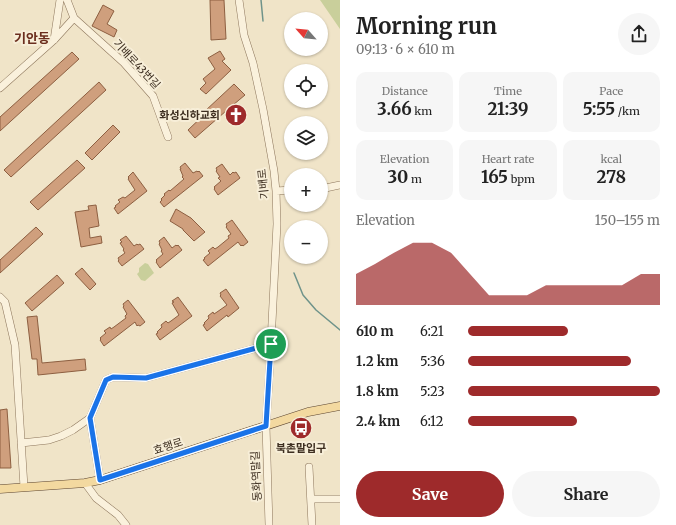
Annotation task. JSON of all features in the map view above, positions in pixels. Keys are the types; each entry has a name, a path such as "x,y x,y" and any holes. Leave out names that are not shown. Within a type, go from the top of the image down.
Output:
{"main road":[{"name":"효행로","path":"0,489 85,483 100,480 308,412 340,406"}],"street":[{"path":"54,40 60,0"},
{"path":"0,88 54,40 74,18 67,0"},
{"name":"기배로","path":"239,0 244,35 253,63 262,109 276,191 277,224 266,426"},
{"name":"기배로43번길","path":"74,18 124,63 152,96 168,137"},
{"path":"328,188 340,185"},
{"path":"276,191 284,190"},
{"path":"0,297 5,302 15,345 24,487"},
{"path":"21,443 48,440 61,436 73,430 90,418 106,380 113,377 146,378 271,344"},
{"path":"90,418 100,480"},
{"name":"동화역말길","path":"266,426 269,525"},
{"path":"309,467 312,525"},
{"path":"85,483 96,498 118,515 126,525"},
{"path":"311,499 340,499"}],"green space":[{"path":"320,0 340,0 340,29"},
{"path":"145,263 148,264 154,273 145,281 141,280 137,274 139,272 139,268"}],"building":[{"path":"210,0 224,0 226,39 211,40"},
{"path":"103,5 114,11 107,24 117,30 114,37 92,26"},
{"path":"220,51 225,59 222,61 231,70 206,94 200,89 206,83 203,79 215,69 208,58"},
{"path":"72,52 79,59 0,131 0,117"},
{"path":"99,82 106,90 11,177 4,170"},
{"path":"234,84 245,95 233,105 244,117 237,123 226,111 195,138 188,130 207,112 205,111"},
{"path":"113,125 120,132 92,160 85,153"},
{"path":"77,160 85,168 38,210 30,202"},
{"path":"185,163 193,173 199,171 203,176 164,207 160,202 162,200 161,199 165,195 164,194 184,179 182,177 180,167"},
{"path":"222,164 230,175 233,172 236,172 240,178 218,195 214,187 221,181 218,178 220,177 216,171 216,168"},
{"path":"133,172 147,191 118,214 114,208 120,202 118,200 123,197 125,198 135,190 128,179"},
{"path":"96,205 99,226 89,228 90,238 101,236 102,243 81,247 75,212 89,210 88,206"},
{"path":"176,209 191,218 205,232 194,241 183,229 170,221"},
{"path":"232,220 248,242 241,246 238,242 208,266 203,260 205,259 204,258 210,253 208,251 213,247 215,249 229,238 228,236 231,234 226,227 226,224"},
{"path":"36,227 43,234 0,273 0,260"},
{"path":"126,236 134,246 140,244 144,249 122,266 118,261 118,258 125,253 120,240"},
{"path":"164,237 172,248 178,245 182,250 160,268 156,260 163,254 159,241"},
{"path":"82,268 96,284 90,290 75,274"},
{"path":"57,275 64,283 32,311 25,303"},
{"path":"226,289 239,308 228,317 227,315 207,331 203,325 209,318 208,316 213,312 214,314 227,305 220,296 220,293"},
{"path":"178,297 192,316 160,340 156,334 162,327 161,325 166,321 168,323 179,315 172,303 174,302 172,301"},
{"path":"128,300 145,322 140,326 137,326 135,322 104,346 100,338 106,333 104,331 110,327 111,329 126,318 125,316 127,314 123,304"},
{"path":"37,316 42,363 85,359 86,370 38,375 37,359 32,359 27,317"},
{"path":"7,409 11,468 0,468 0,410"}],"waterway":[{"path":"261,0 263,21"},
{"path":"294,273 303,295 316,310 340,330"}],"place":[{"name":"화성신하교회","path":"236,115"},
{"name":"북촌말입구","path":"301,428"}],"district":[{"name":"기안동","path":"32,38"}],"route":[{"path":"271,344 266,426 100,480 90,418 106,380 113,377 146,378 271,344"}]}
